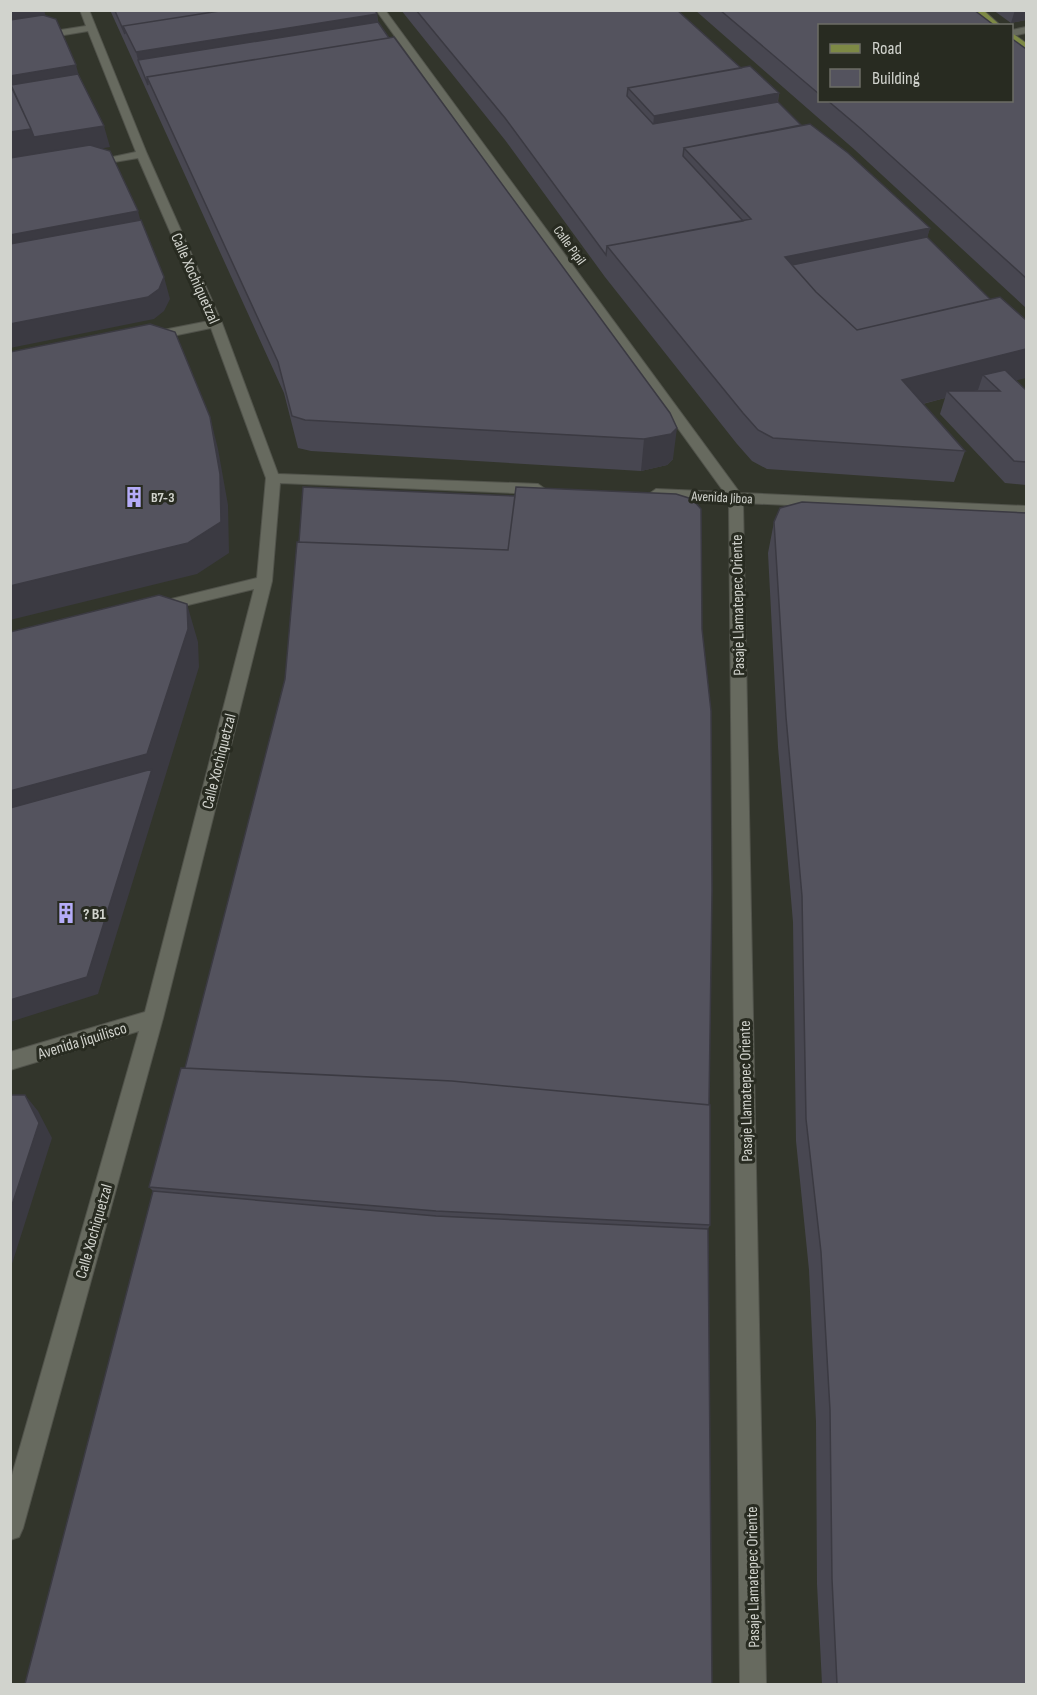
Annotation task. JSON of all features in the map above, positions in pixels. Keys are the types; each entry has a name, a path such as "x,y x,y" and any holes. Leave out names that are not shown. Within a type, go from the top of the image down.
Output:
{"main road":[{"path":"976,10 994,24"},
{"path":"1013,36 1026,47"}],"street":[{"name":"Calle Xochiquetzal","path":"10,1528 153,1018 264,581 273,478 216,323 141,154 84,10"},
{"name":"Calle Pipil","path":"380,10 736,498"},
{"path":"10,41 92,28"},
{"path":"76,165 141,154"},
{"path":"136,340 216,323"},
{"path":"273,478 558,490"},
{"name":"Avenida Jiboa","path":"641,494 1026,511"},
{"name":"Pasaje Llamatepec Oriente","path":"736,498 753,1684"},
{"path":"137,612 264,581"},
{"name":"Avenida Jiquilisco","path":"10,1061 153,1018"}],"building":[{"path":"226,10 375,10 377,14 136,52 123,26"},
{"path":"226,10 123,26 125,34 115,11"},
{"path":"416,10 677,10 741,68 628,88 627,96 653,124 778,102 801,125 684,148 683,156 743,221 607,246 606,255 505,118"},
{"path":"720,10 974,10 992,24 818,24 818,93"},
{"path":"43,15 56,19 76,65 10,76 10,20"},
{"path":"378,22 389,38 147,77 148,85 138,60"},
{"path":"394,37 670,413 677,428 671,434 644,439 305,420 292,416 278,362 147,77"},
{"path":"1013,39 1026,49 1026,278 829,102 1013,102"},
{"path":"750,66 779,93 654,116 628,88"},
{"path":"78,74 104,126 34,137 11,85"},
{"path":"10,84 31,129 10,132"},
{"path":"810,124 848,153 930,228 785,257 816,292 857,330 1000,297 1026,320 1026,349 902,380 965,451 773,438 758,430 607,246 751,219 684,148"},
{"path":"90,145 110,151 138,211 10,235 10,158"},
{"path":"141,220 164,277 159,289 148,297 10,324 10,244"},
{"path":"927,237 990,299 857,330 816,292 792,265"},
{"path":"150,324 175,332 210,417 220,474 221,522 188,543 10,586 10,352"},
{"path":"1005,370 1026,390 1026,462 1014,461 947,391 1000,391 983,375"},
{"path":"303,487 515,496 508,550 299,542"},
{"path":"516,487 676,494 692,499 701,509 702,629 711,711 712,890 709,1105 452,1081 185,1068 285,679 297,542 508,550"},
{"path":"802,502 1026,513 1026,1684 837,1684 832,1579 830,1410 821,1252 806,1119 802,896 786,717 774,522 780,508"},
{"path":"159,595 187,604 188,629 147,754 10,791 10,632"},
{"name":"? B1","path":"152,769 87,977 10,1000 10,808"},
{"path":"181,1068 452,1081 710,1105 710,1225 436,1211 149,1187"},
{"path":"10,1095 25,1095 39,1123 10,1211"},
{"path":"153,1191 436,1216 708,1229 712,1684 25,1684"}],"place":[{"name":"B7-3","path":"134,497"},
{"name":"? B1","path":"66,913"}]}
